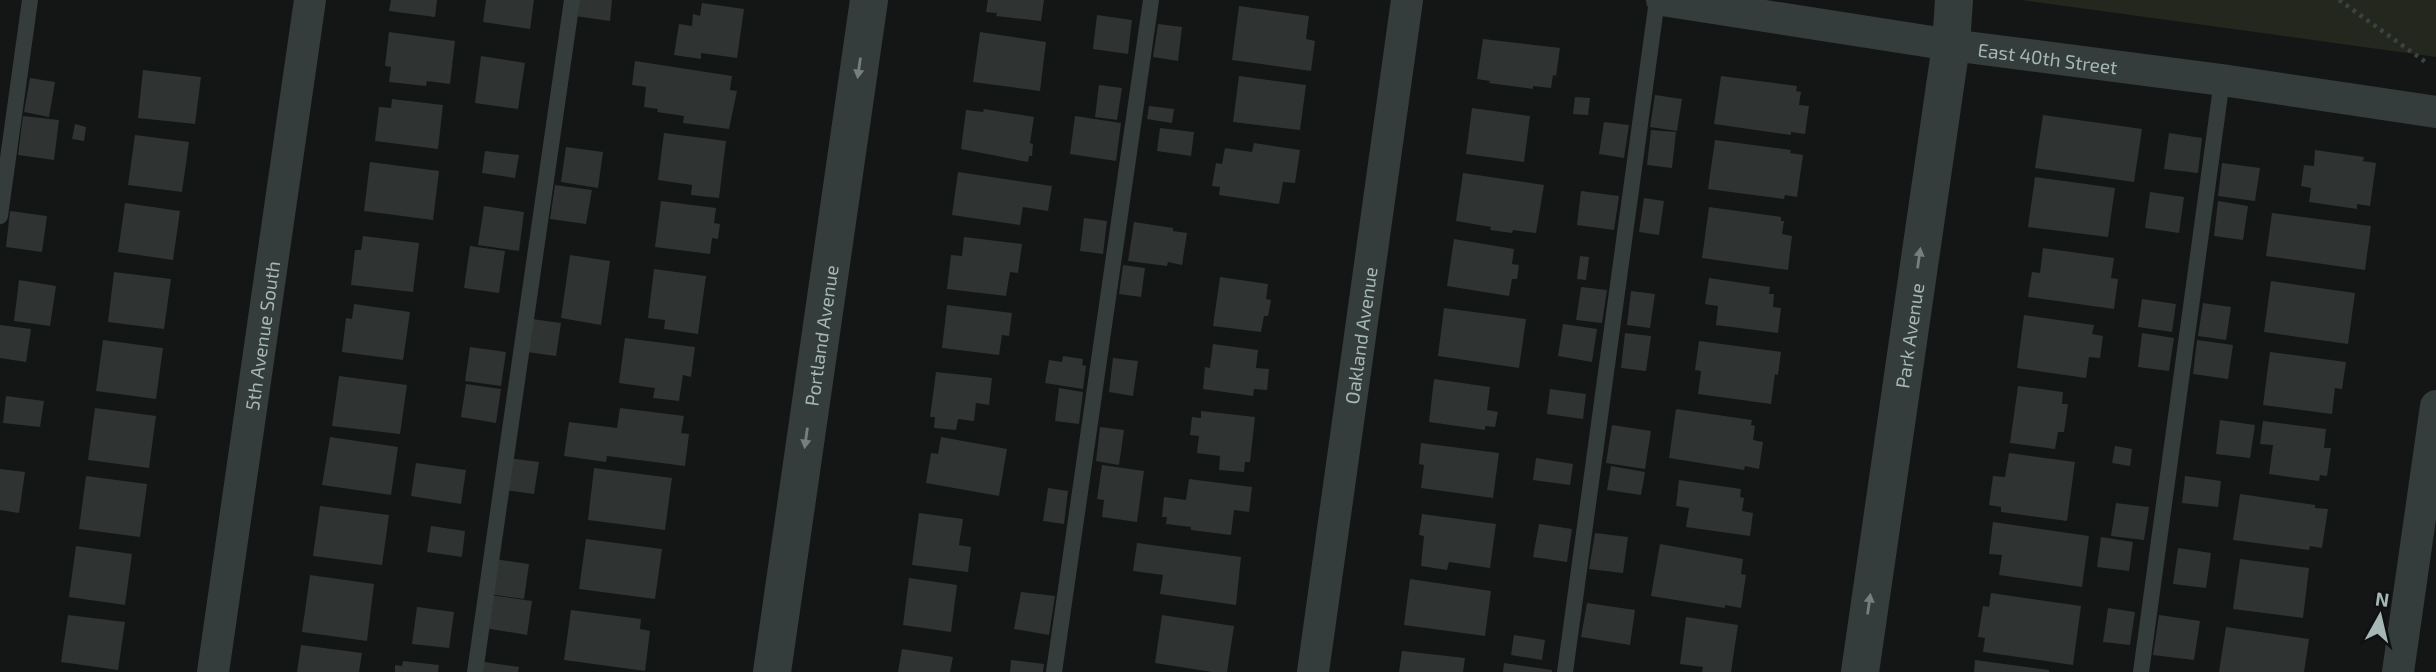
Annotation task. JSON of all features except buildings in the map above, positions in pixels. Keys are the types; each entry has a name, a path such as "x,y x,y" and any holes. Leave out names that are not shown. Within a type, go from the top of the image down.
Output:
{"street":[{"name":"5th Avenue South","path":"213,672 310,0"},
{"name":"Portland Avenue","path":"772,672 869,0"},
{"name":"Oakland Avenue","path":"1313,672 1407,0"},
{"name":"East 40th Street","path":"1660,0 1951,45 2222,80 2436,112"},
{"name":"Park Avenue","path":"1860,672 1951,45 1954,0"},
{"path":"2398,672 2436,406"}],"lane":[{"path":"0,216 30,0"},
{"path":"475,672 572,0"},
{"path":"1054,672 1151,0"},
{"path":"1565,672 1660,0"},
{"path":"2141,672 2222,80"}],"path":[{"path":"2339,0 2427,63"}],"shaded area":[{"path":"2022,0 2436,0 2436,57"}]}
